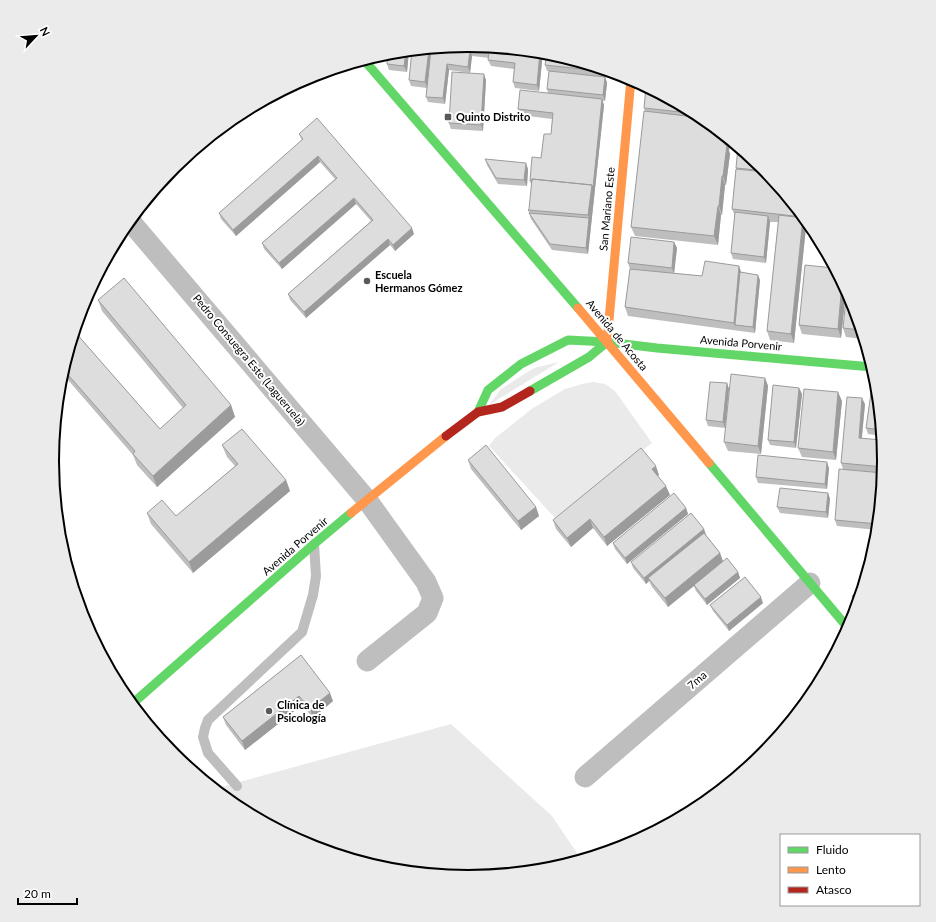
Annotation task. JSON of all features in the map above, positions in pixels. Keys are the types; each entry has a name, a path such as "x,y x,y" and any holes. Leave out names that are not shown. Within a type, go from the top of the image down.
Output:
{"main road":[{"name":"Avenida de Acosta","path":"368,65 607,342 844,623"},
{"name":"San Mariano Este","path":"607,342 630,85"},
{"name":"Avenida Porvenir","path":"478,412 488,390 521,364 568,340 607,342 657,348 866,366"},
{"name":"Avenida Porvenir","path":"137,700 314,544 450,433 478,412 502,407 589,357 607,342"}],"street":[{"name":"Pedro Consuegra Este (Lagueruela)","path":"134,226 367,500 426,582 432,598 427,613 367,661"},
{"name":"7ma","path":"585,777 810,583"}],"lane":[{"path":"238,786 208,753 203,737 204,728 208,720 302,632 313,595 316,576 314,544"}],"shaded area":[{"path":"559,362 489,405 501,389 534,368"},
{"path":"593,382 605,384 615,391 652,443 555,518 489,446 495,438 533,408 565,389"},
{"path":"451,724 552,816 578,855 521,867 495,869 441,869 415,867 388,862 362,856 311,839 263,815 222,787"}],"building":[{"path":"470,52 468,67 447,64 443,98 426,97 430,54"},
{"path":"489,53 521,55 539,58 537,85 513,82 515,63 488,60"},
{"path":"428,54 425,82 409,80 411,56"},
{"path":"405,57 404,66 387,64 387,60"},
{"path":"546,60 584,69 545,65"},
{"path":"549,71 605,77 603,95 547,89"},
{"path":"452,72 484,74 481,125 449,123"},
{"path":"520,90 602,99 593,188 592,185 532,179 532,181 530,181 532,157 541,158 544,134 551,134 553,113 518,109"},
{"path":"645,92 680,112 644,108"},
{"path":"644,111 687,116 727,145 714,236 631,227"},
{"path":"317,118 412,228 393,245 388,239 304,312 288,294 373,220 354,198 279,263 262,243 337,178 318,156 233,230 219,213 303,139 299,134"},
{"path":"737,153 755,170 736,168"},
{"path":"485,159 526,163 524,180 496,178"},
{"path":"736,169 756,171 776,191 794,215 794,216 732,209"},
{"path":"532,179 592,185 588,215 528,210"},
{"path":"735,212 768,216 764,257 731,253"},
{"path":"529,213 589,218 586,248 550,244"},
{"path":"779,215 796,217 802,226 791,334 767,331"},
{"path":"631,237 674,242 672,268 628,263"},
{"path":"705,261 739,266 734,323 625,307 630,269 702,276"},
{"path":"805,265 828,267 841,293 838,329 799,325"},
{"path":"740,272 758,275 753,327 735,325"},
{"path":"124,278 231,405 153,476 133,454 135,451 68,375 79,336 160,429 186,405 98,300"},
{"path":"846,303 855,329 843,328"},
{"path":"731,374 765,378 758,446 724,442"},
{"path":"710,382 727,383 723,422 706,420"},
{"path":"773,385 799,388 794,442 768,440"},
{"path":"804,389 838,392 833,452 798,448"},
{"path":"871,393 876,429 866,428"},
{"path":"847,397 862,398 859,438 876,439 877,466 841,463"},
{"path":"242,429 286,480 189,562 147,513 162,500 176,516 238,464 222,445"},
{"path":"486,445 536,507 518,521 468,460"},
{"path":"641,448 656,466 652,469 666,486 604,537 590,519 567,538 553,520"},
{"path":"758,455 827,462 825,484 756,477"},
{"path":"839,469 877,472 872,523 835,520"},
{"path":"780,488 828,493 826,512 777,507"},
{"path":"674,493 686,508 625,558 613,543"},
{"path":"691,513 704,529 644,578 631,562"},
{"path":"704,533 720,553 665,598 648,578"},
{"path":"727,558 738,572 705,599 694,585"},
{"path":"745,577 761,597 727,625 710,605"},
{"name":"Clínica de Psicología","path":"301,655 330,693 310,709 299,696 242,741 223,717"}],"traffic: fast":[{"path":"368,65 578,308"},
{"path":"478,412 488,390 521,364 568,340 607,342 657,348 866,366"},
{"path":"530,391 589,357 607,342"},
{"path":"709,463 844,623"},
{"path":"137,700 351,513"}],"traffic: slow":[{"path":"607,342 630,85"},
{"path":"578,308 709,463"},
{"path":"351,513 446,436"}],"traffic: jam":[{"path":"446,436 478,412 502,407 530,391"}],"place":[{"name":"Quinto Distrito","path":"448,117"},
{"name":"Escuela Hermanos Gómez","path":"367,281"},
{"name":"Clínica de Psicología","path":"269,711"}]}
